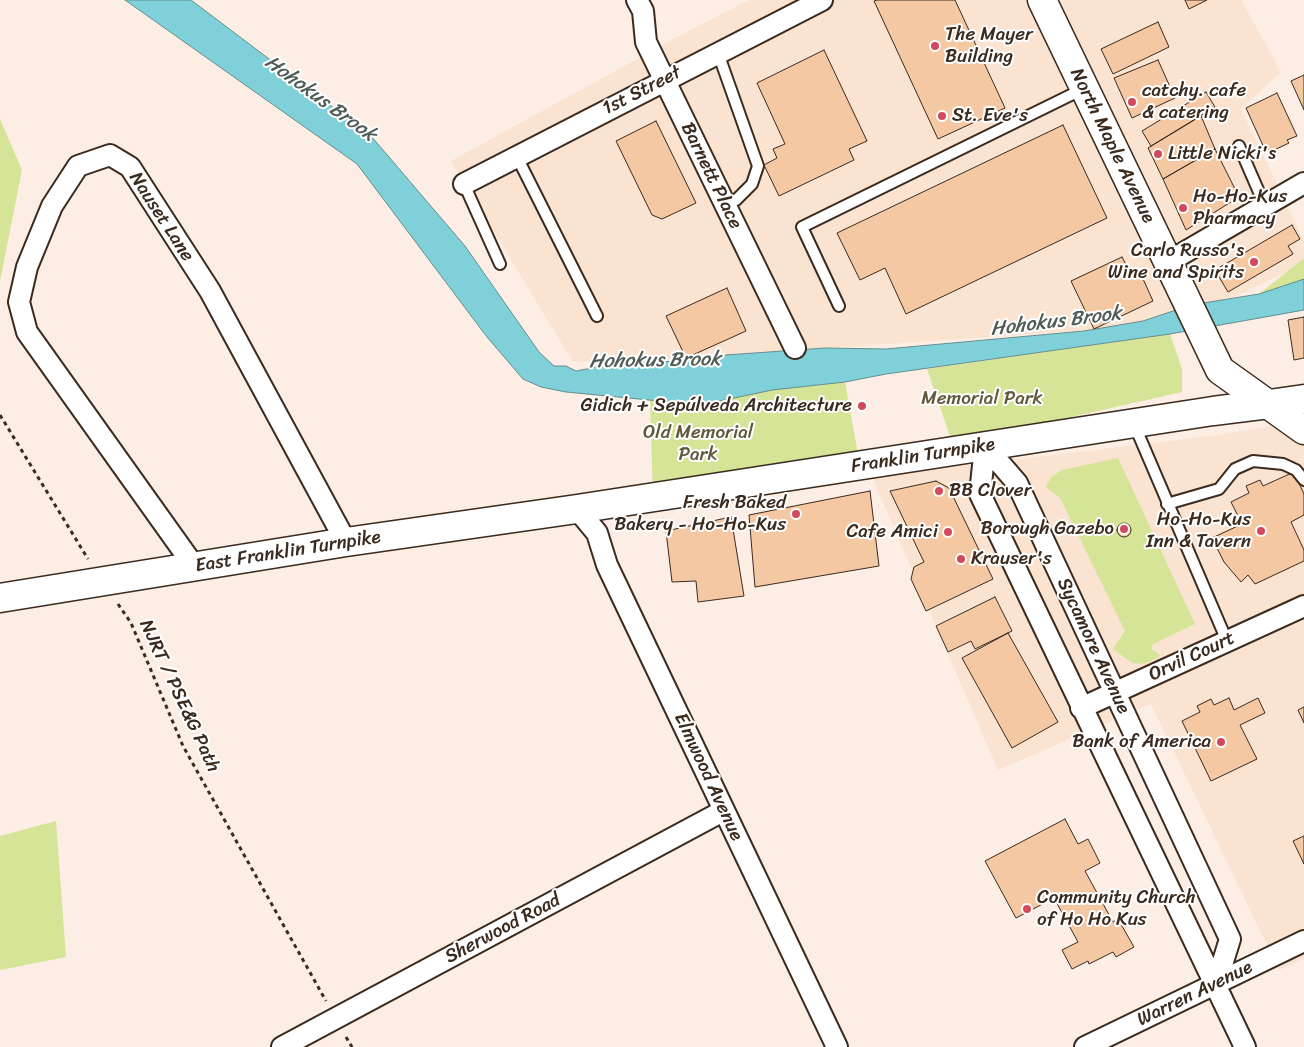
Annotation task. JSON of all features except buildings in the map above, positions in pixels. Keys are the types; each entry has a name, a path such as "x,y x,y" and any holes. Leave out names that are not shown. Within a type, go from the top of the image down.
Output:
{"street":[{"name":"1st Street","path":"464,184 822,0"},
{"name":"North Maple Avenue","path":"1042,0 1220,370 1304,430"},
{"name":"Barnett Place","path":"640,6 646,42 795,348"},
{"name":"Nauset Lane","path":"194,566 27,332 19,302 27,267 52,206 78,166 110,155 130,168 210,291 346,542"},
{"path":"1168,262 1304,183"},
{"name":"Franklin Turnpike","path":"577,509 1134,423 1304,399"},
{"name":"Sycamore Avenue","path":"985,446 1017,483 1230,939 1216,984"},
{"name":"Sycamore Avenue","path":"985,446 980,494 1080,708 1245,1047"},
{"name":"East Franklin Turnpike","path":"0,598 346,542 577,509"},
{"name":"Elmwood Avenue","path":"577,509 597,533 607,565 837,1047"},
{"name":"Orvil Court","path":"1080,708 1304,606"},
{"name":"Sherwood Road","path":"282,1047 723,811"},
{"name":"Warren Avenue","path":"1086,1047 1304,940"}],"lane":[{"path":"718,52 758,166 752,184 736,200 725,204"},
{"path":"839,306 802,227 1084,88"},
{"path":"1239,146 1265,206"},
{"path":"517,157 597,316"},
{"path":"464,184 500,264"},
{"path":"1134,423 1227,641"},
{"path":"1167,504 1219,489 1235,469 1253,461 1283,464 1296,470 1304,480"}],"path":[{"name":"NJRT / PSE&G Path","path":"0,415 102,581 131,623 183,746 352,1047"}],"shaded area":[{"path":"749,0 1241,0 1281,72 1241,109 1304,241 1304,264 1228,300 1191,305 1143,321 1105,329 686,358 573,362 451,161 681,35"},
{"path":"1304,421 1304,959 1279,970 1151,704 998,770 872,477 1210,436"}],"green space":[{"path":"0,119 22,170 0,281"},
{"path":"1304,258 1304,299 1251,296 1259,294"},
{"name":"Memorial Park","path":"1170,334 1182,369 1182,392 983,437 955,451 927,369"},
{"name":"Old Memorial Park","path":"845,382 860,465 653,498 650,400 665,401"},
{"path":"1118,458 1195,624 1153,644 1151,649 1159,654 1158,658 1143,664 1132,663 1113,649 1125,631 1060,498 1046,487 1052,476 1062,470"},
{"path":"56,821 66,957 0,970 0,836"}],"water":[{"name":"Hohokus Brook","path":"125,0 191,0 371,136 465,246 539,352 554,366 566,366 576,371 633,360 679,362 726,355 825,348 886,349 1084,331 1143,321 1191,305 1259,294 1304,279 1304,310 1170,334 886,374 845,382 772,390 701,405 566,392 541,387 523,379 487,337 357,164"}],"place":[{"name":"The Mayer Building","path":"935,46"},
{"name":"catchy. cafe & catering","path":"1132,102"},
{"name":"St. Eve's","path":"942,116"},
{"name":"Little Nicki's","path":"1158,154"},
{"name":"Ho-Ho-Kus Pharmacy","path":"1183,208"},
{"name":"Carlo Russo's Wine and Spirits","path":"1254,262"},
{"name":"Gidich + Sepúlveda Architecture","path":"862,406"},
{"name":"BB Clover","path":"939,491"},
{"name":"Fresh Baked Bakery - Ho-Ho-Kus","path":"796,514"},
{"name":"Borough Gazebo","path":"1124,529"},
{"name":"Ho-Ho-Kus Inn & Tavern","path":"1261,531"},
{"name":"Cafe Amici","path":"948,532"},
{"name":"Krauser's","path":"961,559"},
{"name":"Bank of America","path":"1221,742"},
{"name":"Community Church of Ho Ho Kus","path":"1027,909"}]}
